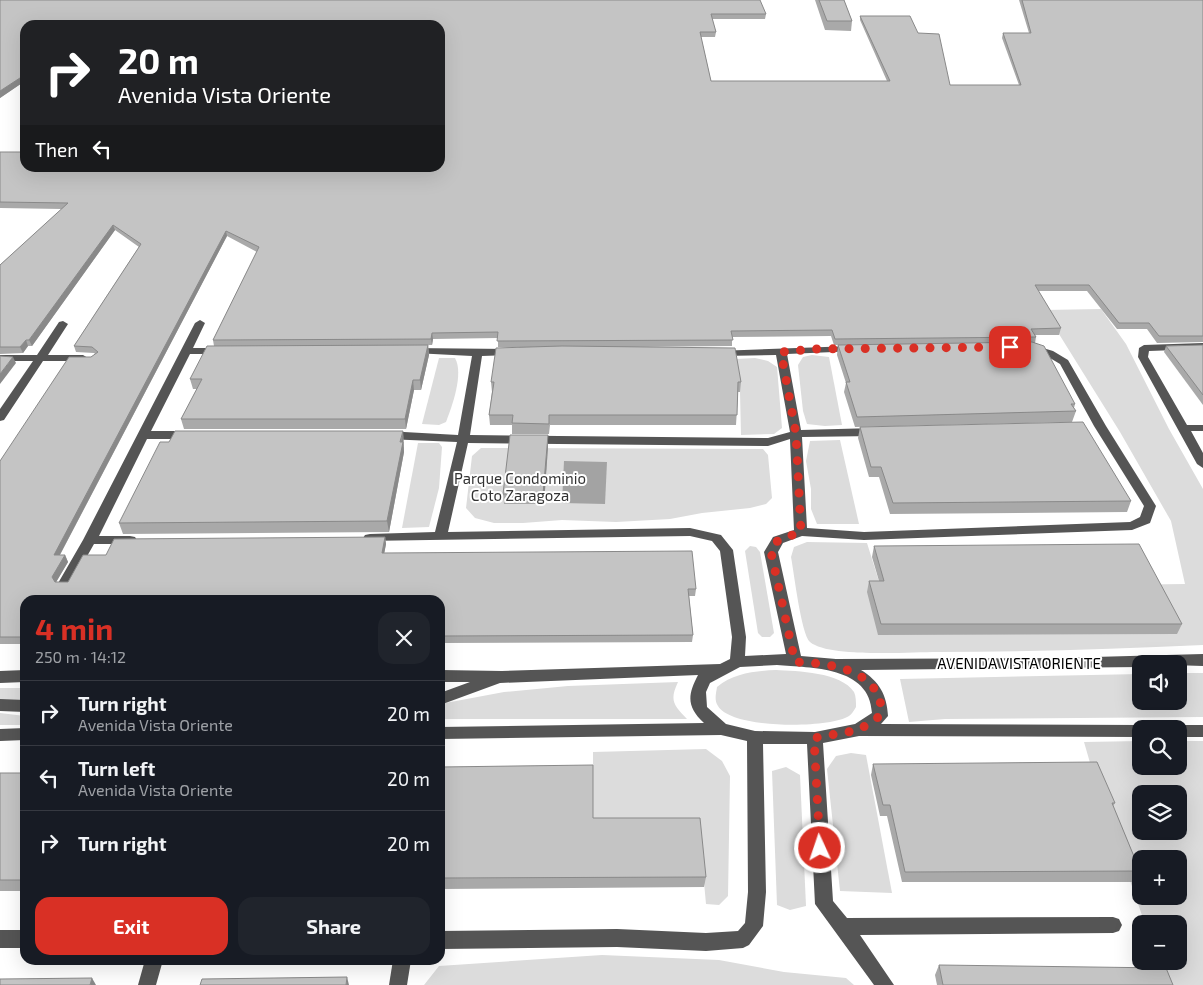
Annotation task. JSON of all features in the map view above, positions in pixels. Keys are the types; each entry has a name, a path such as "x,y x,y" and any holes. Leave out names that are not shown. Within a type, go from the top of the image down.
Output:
{"street":[{"path":"64,585 90,540 200,323"},
{"path":"0,418 63,324"},
{"path":"1203,346 1144,348 1143,357 1203,464"},
{"path":"795,662 771,552 778,540 801,532 864,536 1132,526 1145,520 1150,506 1095,426 1064,362 1049,353 1030,347 1020,347"},
{"path":"714,353 864,349"},
{"path":"402,350 442,350 478,353 521,352"},
{"path":"186,351 234,351"},
{"path":"781,352 796,434 801,532"},
{"path":"441,536 463,440 478,353"},
{"path":"0,358 93,358"},
{"path":"1184,428 1203,428"},
{"path":"377,435 416,435 463,440 768,442 796,434 886,431"},
{"path":"144,435 202,435"},
{"path":"352,538 690,532 716,538 726,550 739,637 737,662"},
{"path":"90,540 139,540"},
{"name":"AVENIDA VISTA ORIENTE","path":"1132,731 1074,732 924,728 859,730 814,738 755,737 721,729 699,709 698,692 704,679 720,669 737,662 777,659 836,665 1056,664 1203,660"},
{"name":"AVENIDA VISTA ORIENTE","path":"836,665 858,675 871,685 880,701 880,716 859,730"},
{"path":"445,676 502,677 720,669"},
{"path":"0,676 20,676"},
{"path":"445,697 502,677"},
{"path":"0,705 20,706"},
{"path":"445,733 721,729"},
{"path":"1187,731 1203,730"},
{"path":"0,735 20,734"},
{"path":"445,940 617,938 706,942 743,939 754,926 757,892 755,737"},
{"path":"814,738 824,904 885,985"},
{"path":"843,927 1113,925"},
{"path":"0,939 20,939"},
{"path":"147,985 153,965"},
{"path":"398,985 401,965"}],"green space":[{"path":"1101,309 1126,344 1169,429 1203,489 1203,645 1037,651 871,653 834,650 820,647 810,642 801,616 791,557 794,547 807,542 867,543 881,588 1185,584 1171,521 1120,432 1044,310"},
{"path":"812,355 829,357 842,425 807,424 803,411 798,365 803,357"},
{"path":"439,358 455,358 458,381 454,399 446,422 439,425 422,424"},
{"path":"755,358 768,361 777,367 782,428 774,434 741,435 740,392 736,359"},
{"path":"840,440 859,524 817,524 811,509 811,489 806,461 810,441"},
{"path":"418,443 439,443 442,447 439,488 429,527 402,528"},
{"name":"Parque Condominio Coto Zaragoza","path":"481,448 763,449 768,455 772,498 766,504 750,508 702,513 670,519 616,522 562,520 494,523 475,518 466,508 472,456"},
{"path":"750,546 756,547 760,552 774,633 770,637 762,637 758,633 745,551"},
{"path":"776,670 818,674 839,680 848,685 854,692 856,707 849,716 838,720 802,725 760,723 741,719 726,714 718,706 716,699 717,687 724,682 745,674"},
{"path":"1187,673 1203,673 1203,717 945,719 909,722 900,679 1132,674 1132,710 1187,710"},
{"path":"678,682 673,698 676,706 687,719 445,719 445,703 504,692 568,686"},
{"path":"0,688 20,688 20,701 0,700"},
{"path":"0,713 20,715 20,725 0,725"},
{"path":"1132,741 1132,775 1187,775 1187,741 1203,741 1203,985 1165,985 1161,970 1187,970 1187,915 1142,915 1138,905 1187,905 1187,850 1132,850 1132,886 1084,742"},
{"path":"706,749 722,761 730,776 728,896 719,905 706,904 699,828 593,820 593,752"},
{"path":"851,753 866,755 892,893 840,891 827,769 836,756"},
{"path":"786,767 800,775 806,906 790,910 777,905 772,771"},
{"path":"602,955 719,960 784,972 846,978 854,985 424,985 439,966"}],"shaded area":[{"path":"564,461 607,462 605,504 562,503"}],"building":[{"path":"0,0 760,0 766,14 711,14 716,32 700,32 711,81 890,81 860,16 910,16 918,33 939,34 950,85 1021,85 1003,33 1031,33 1022,0 1203,0 1203,336 1159,336 1149,323 1119,323 1089,285 1035,285 1061,328 1031,329 1036,337 835,339 832,330 731,331 733,340 497,341 498,332 432,333 431,339 213,340 259,247 226,231 54,555 65,555 52,577 55,582 68,582 83,555 106,555 114,539 385,537 382,553 692,551 696,589 688,589 693,635 445,636 445,595 20,595 20,637 0,637 0,461 69,357 91,357 98,352 92,347 74,346 141,244 113,225 29,340 26,340 20,347 0,347 0,265 68,203 0,202 0,152 20,152 20,172 445,172 445,20 20,20 20,78 0,91"},
{"path":"819,0 844,0 852,21 827,21"},
{"path":"1032,342 1044,346 1075,404 1071,404 1076,411 857,417 846,382 850,382 838,345"},
{"path":"428,345 420,380 413,380 405,419 181,419 202,379 190,379 207,346"},
{"path":"1203,345 1203,395 1166,346"},
{"path":"562,346 735,348 741,382 738,382 737,415 549,415 549,424 512,423 513,415 489,415 494,382 491,382 496,348"},
{"path":"0,356 13,357 0,374"},
{"path":"1083,422 1131,501 893,503 881,467 871,467 860,427"},
{"path":"175,431 403,431 400,442 403,442 387,521 119,523 160,442 169,442"},
{"path":"510,435 548,435 543,494 503,494"},
{"path":"1139,544 1182,624 881,624 869,581 884,581 874,546"},
{"path":"1097,762 1115,803 1112,803 1132,852 1132,871 905,872 890,805 883,805 873,764"},
{"path":"593,765 593,818 700,818 706,877 445,878 445,767"},
{"path":"0,773 20,773 20,880 0,880"},
{"path":"939,965 1132,968 1132,970 1167,970 1173,985 943,985"},
{"path":"347,977 346,985 200,985 202,979"},
{"path":"92,978 90,985 0,985 0,979"}],"route":[{"path":"820,848 814,738 859,730 880,716 880,701 871,685 858,675 836,665 795,662 771,552 778,540 801,532 796,434 781,352 816,349 1010,347"}]}
